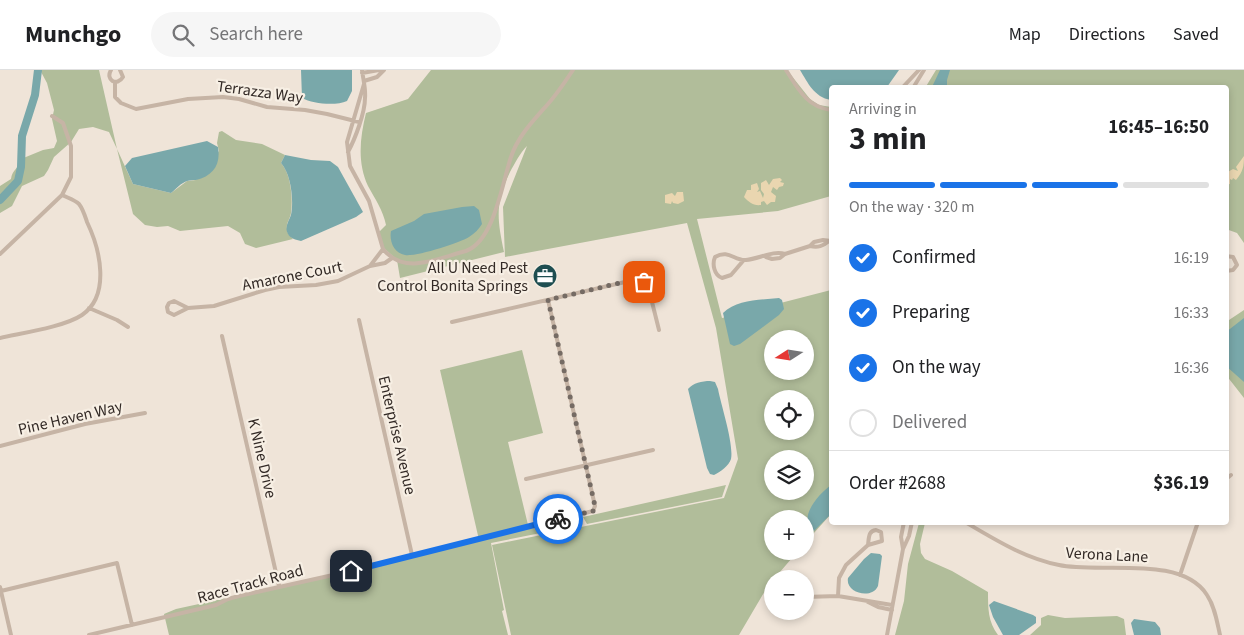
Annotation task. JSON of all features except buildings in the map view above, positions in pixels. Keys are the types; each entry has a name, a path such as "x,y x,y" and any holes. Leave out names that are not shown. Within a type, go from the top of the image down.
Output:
{"street":[{"name":"Terrazza Way","path":"111,70 109,78 115,82 115,97 121,103 136,109 188,99 223,97 268,107 305,110 359,122"},
{"path":"115,82 122,79 123,74 120,70"},
{"path":"348,152 365,104 362,72 379,70"},
{"path":"364,83 378,77 384,70"},
{"path":"364,83 347,142 350,166 369,201 383,249 392,258 404,264 414,264 474,248 487,233 516,143 573,70"},
{"path":"786,70 803,97 818,107 829,110"},
{"path":"905,85 918,70"},
{"path":"915,85 924,70"},
{"path":"0,254 62,195 70,177 71,146 63,123 52,116"},
{"path":"0,338 71,320 82,315 95,299 100,282 100,271 90,228 81,208 75,201 62,195"},
{"path":"743,261 735,271 722,278 716,273 713,262 718,255 728,254 743,261 766,257 772,254 785,254 810,246 824,246 829,242"},
{"path":"370,266 383,249"},
{"path":"1229,256 1234,257 1237,265 1233,270 1229,271"},
{"name":"Amarone Court","path":"188,308 174,302 169,303 167,307 168,312 174,315 188,308 214,306 249,294 279,287 328,283 350,277 370,266 385,263 392,258"},
{"path":"452,322 638,279 648,286 658,330"},
{"path":"548,300 586,465"},
{"path":"89,308 128,327"},
{"name":"Enterprise Avenue","path":"359,320 412,555"},
{"name":"K Nine Drive","path":"222,336 279,586"},
{"name":"Pine Haven Way","path":"0,446 85,424 145,414"},
{"path":"526,479 653,450"},
{"name":"Race Track Road","path":"89,635 216,605 228,599 279,586 593,511 595,506 586,465"},
{"path":"903,525 901,537 903,550"},
{"path":"887,635 903,550 910,536 912,525"},
{"name":"Verona Lane","path":"971,525 1008,548 1061,566 1144,568 1180,575 1196,583 1206,593 1213,607 1220,635"},
{"path":"1180,575 1197,525"},
{"path":"838,596 838,583 842,571 868,545 882,541 881,532 876,530 869,534 868,545"},
{"path":"11,635 0,589 117,563 132,625"},
{"path":"814,597 838,596 892,607"}],"green space":[{"path":"40,70 99,70 117,149 109,132 93,127 79,129 71,142 54,157 44,176 22,186 12,206 0,213 0,186 11,179 21,159 43,150 54,148 57,141 52,119 54,110 47,83"},
{"path":"431,70 787,70 810,99 819,105 829,107 829,197 778,211 697,219 722,318 829,291 829,516 814,533 814,510 764,510 764,560 790,560 782,570 764,570 764,593 739,635 511,635 492,545 724,498 738,459 716,328 687,223 505,257 503,207 527,146 510,172 500,202 499,220 504,252 400,278 397,260 384,248 378,233 386,225 381,209 368,186 362,168 362,132 366,113 408,99"},
{"path":"936,70 1244,70 1244,243 1237,233 1229,230 1229,85 927,85"},
{"path":"222,131 236,140 262,144 285,155 281,163 287,173 292,200 287,231 293,239 256,248 245,244 240,233 228,226 180,231 168,226 145,225 133,214 117,149 133,184 171,193 187,181 196,180 219,151 217,143 219,132"},
{"path":"1244,310 1244,398 1229,379 1229,320"},
{"path":"522,350 543,433 508,442 529,529 570,521 571,527 491,543 504,610 502,611 508,635 169,635 164,614 176,609 418,556 479,540 440,370"},
{"path":"726,485 722,497 587,524 583,517"},
{"path":"918,525 925,525 920,544 921,553 925,559 952,571 988,592 990,620 998,635 895,635 904,601 908,564"},
{"path":"1048,615 1065,618 1117,616 1124,619 1126,635 1030,635 1041,625 1041,618"}],"sand":[{"path":"1244,156 1240,174 1236,180 1230,179 1229,184 1229,171 1233,169 1238,171 1236,167"},
{"path":"780,178 782,180 780,182 784,183 783,186 777,190 773,187 771,192 776,196 775,202 767,205 764,201 761,202 761,205 756,205 744,197 747,190 751,190 751,185 757,183 759,189 757,192 760,191 763,198 764,194 761,190 761,183 766,180 769,185 773,179"},
{"path":"677,192 683,192 684,201 678,204 672,201 671,204 665,203 665,195 672,193 675,196"}],"water":[{"path":"301,70 352,70 352,91 347,101 324,104 302,98"},
{"path":"800,70 899,70 888,85 829,85 829,99 816,93"},
{"path":"940,70 950,70 947,85 933,85"},
{"path":"207,141 218,147 218,159 214,169 207,176 185,182 171,193 133,184 125,166 132,158"},
{"path":"285,155 311,160 330,161 338,167 363,212 356,217 301,241 290,237 286,229 291,215 292,195 287,174 281,163"},
{"path":"474,206 479,210 482,224 464,240 410,255 401,254 393,246 391,231 414,221 424,214"},
{"path":"779,298 782,300 784,309 779,315 740,344 734,346 730,344 723,313 729,308 742,303"},
{"path":"1244,318 1244,382 1229,369 1229,330"},
{"path":"710,381 715,382 718,389 729,434 731,452 731,459 728,464 714,475 710,474 707,468 688,389 692,385"},
{"path":"829,487 829,516 814,531 814,510 810,510 816,500"},
{"path":"871,553 882,556 878,586 870,593 860,593 851,588 848,578"},
{"path":"994,601 1033,615 1036,617 1036,623 1019,635 1003,635 989,605"},
{"path":"1134,619 1155,622 1160,628 1161,635 1134,635 1131,623"}],"waterway":[{"path":"0,200 18,181 21,167 22,136 35,95 38,70"}],"way so far":[{"path":"558,519 593,511 595,506 548,300 632,280 638,279 644,282"}],"place":[{"name":"All U Need Pest Control Bonita Springs","path":"545,276"}],"route":[{"path":"351,571 558,519"}]}
